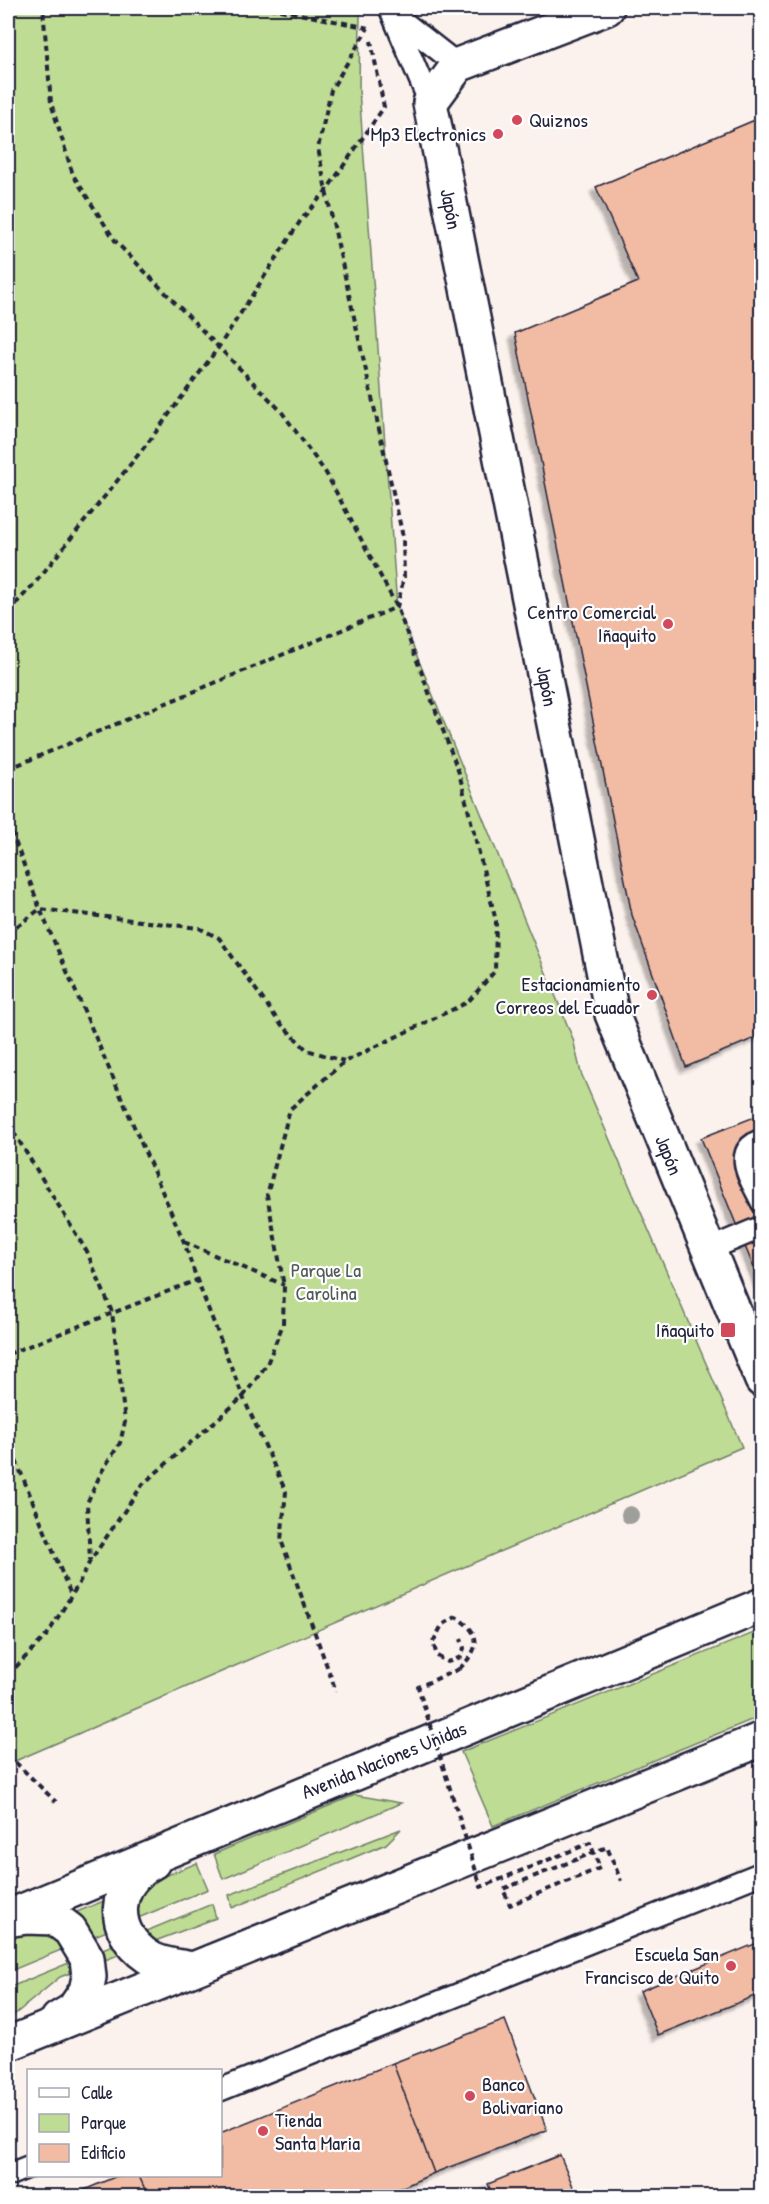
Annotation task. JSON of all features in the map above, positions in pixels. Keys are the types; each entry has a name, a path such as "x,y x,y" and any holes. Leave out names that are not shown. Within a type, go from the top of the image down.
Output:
{"main road":[{"path":"430,103 458,65 608,8"},
{"name":"Japón","path":"430,103 612,1014 762,1380"},
{"name":"Avenida Naciones Unidas","path":"8,1918 208,1833 762,1605"},
{"path":"16,2040 762,1739"},
{"path":"193,1969 149,1958 131,1942 123,1925 120,1911 122,1895 129,1880 148,1865 208,1833"},
{"path":"8,1918 54,1918 70,1930 87,1958 89,1977 86,1991 73,2010 16,2040"}],"lane":[{"path":"390,9 458,65"},
{"path":"390,9 430,103"},
{"path":"762,1140 751,1144 745,1152 744,1160 762,1202"},
{"path":"707,1250 762,1227"},
{"path":"222,2089 762,1873"},
{"path":"8,2175 27,2167"}],"path":[{"path":"8,1675 47,1635 90,1561 143,1484 243,1397 267,1364 283,1324 284,1286 267,1196 290,1109 344,1062 468,1002 495,971 496,921 459,773 397,607 326,473 281,411 116,242 73,175 51,103 42,8"},
{"path":"270,8 368,28 376,37"},
{"path":"390,9 368,28 331,90 318,148 403,537 404,576 397,607"},
{"path":"8,612 35,584 150,440 218,348 301,220 326,191 384,107 368,28"},
{"path":"8,769 397,607"},
{"path":"8,822 40,909 184,1242 243,1397 286,1492 281,1540 336,1691"},
{"path":"8,933 40,909 199,928 219,938 279,1022 307,1050 344,1062"},
{"path":"8,1123 87,1252 112,1312 125,1422 120,1443 102,1471 87,1503 90,1561"},
{"path":"184,1242 284,1286"},
{"path":"8,1354 197,1280"},
{"path":"8,1441 71,1595"},
{"path":"461,1639 464,1648 461,1657 448,1662 437,1656 432,1642 442,1625 456,1617 470,1625 476,1641 471,1657 459,1669 418,1687 481,1887 590,1843 600,1868 510,1905 503,1889 580,1858 607,1847 621,1881"},
{"path":"8,1755 56,1802"}],"green space":[{"name":"Parque La Carolina","path":"8,8 376,8 360,14 359,90 397,607 573,1039 581,1073 742,1447 8,1764"},
{"path":"761,1630 761,1716 493,1826 461,1752"},
{"path":"355,1795 401,1803 223,1879 214,1854"},
{"path":"401,1829 386,1844 232,1908 229,1895"},
{"path":"197,1863 208,1889 8,1972 8,1940"},
{"path":"212,1904 216,1918 60,1977 8,2020 8,1988"}],"building":[{"name":"Centro Comercial Iñaquito","path":"762,117 762,1035 686,1067 632,915 515,333 638,282 596,187"},
{"path":"762,1114 762,1288 701,1138"},
{"name":"Escuela San Francisco de Quito","path":"762,1941 762,1993 658,2035 640,1991"},
{"name":"Banco Bolivariano","path":"505,2020 547,2130 434,2173 393,2063"},
{"path":"393,2063 434,2173 383,2196 148,2196 139,2177 222,2177 222,2132"},
{"path":"560,2155 577,2196 493,2196 488,2184"},
{"path":"115,2177 139,2177 148,2196 70,2196"}],"place":[{"name":"Quiznos","path":"517,120"},
{"name":"Mp3 Electronics","path":"498,134"},
{"name":"Centro Comercial Iñaquito","path":"668,624"},
{"name":"Estacionamiento Correos del Ecuador","path":"652,995"},
{"name":"Iñaquito","path":"728,1330"},
{"name":"Escuela San Francisco de Quito","path":"731,1966"},
{"name":"Banco Bolivariano","path":"470,2096"},
{"name":"Tienda Santa Maria","path":"263,2131"}]}
